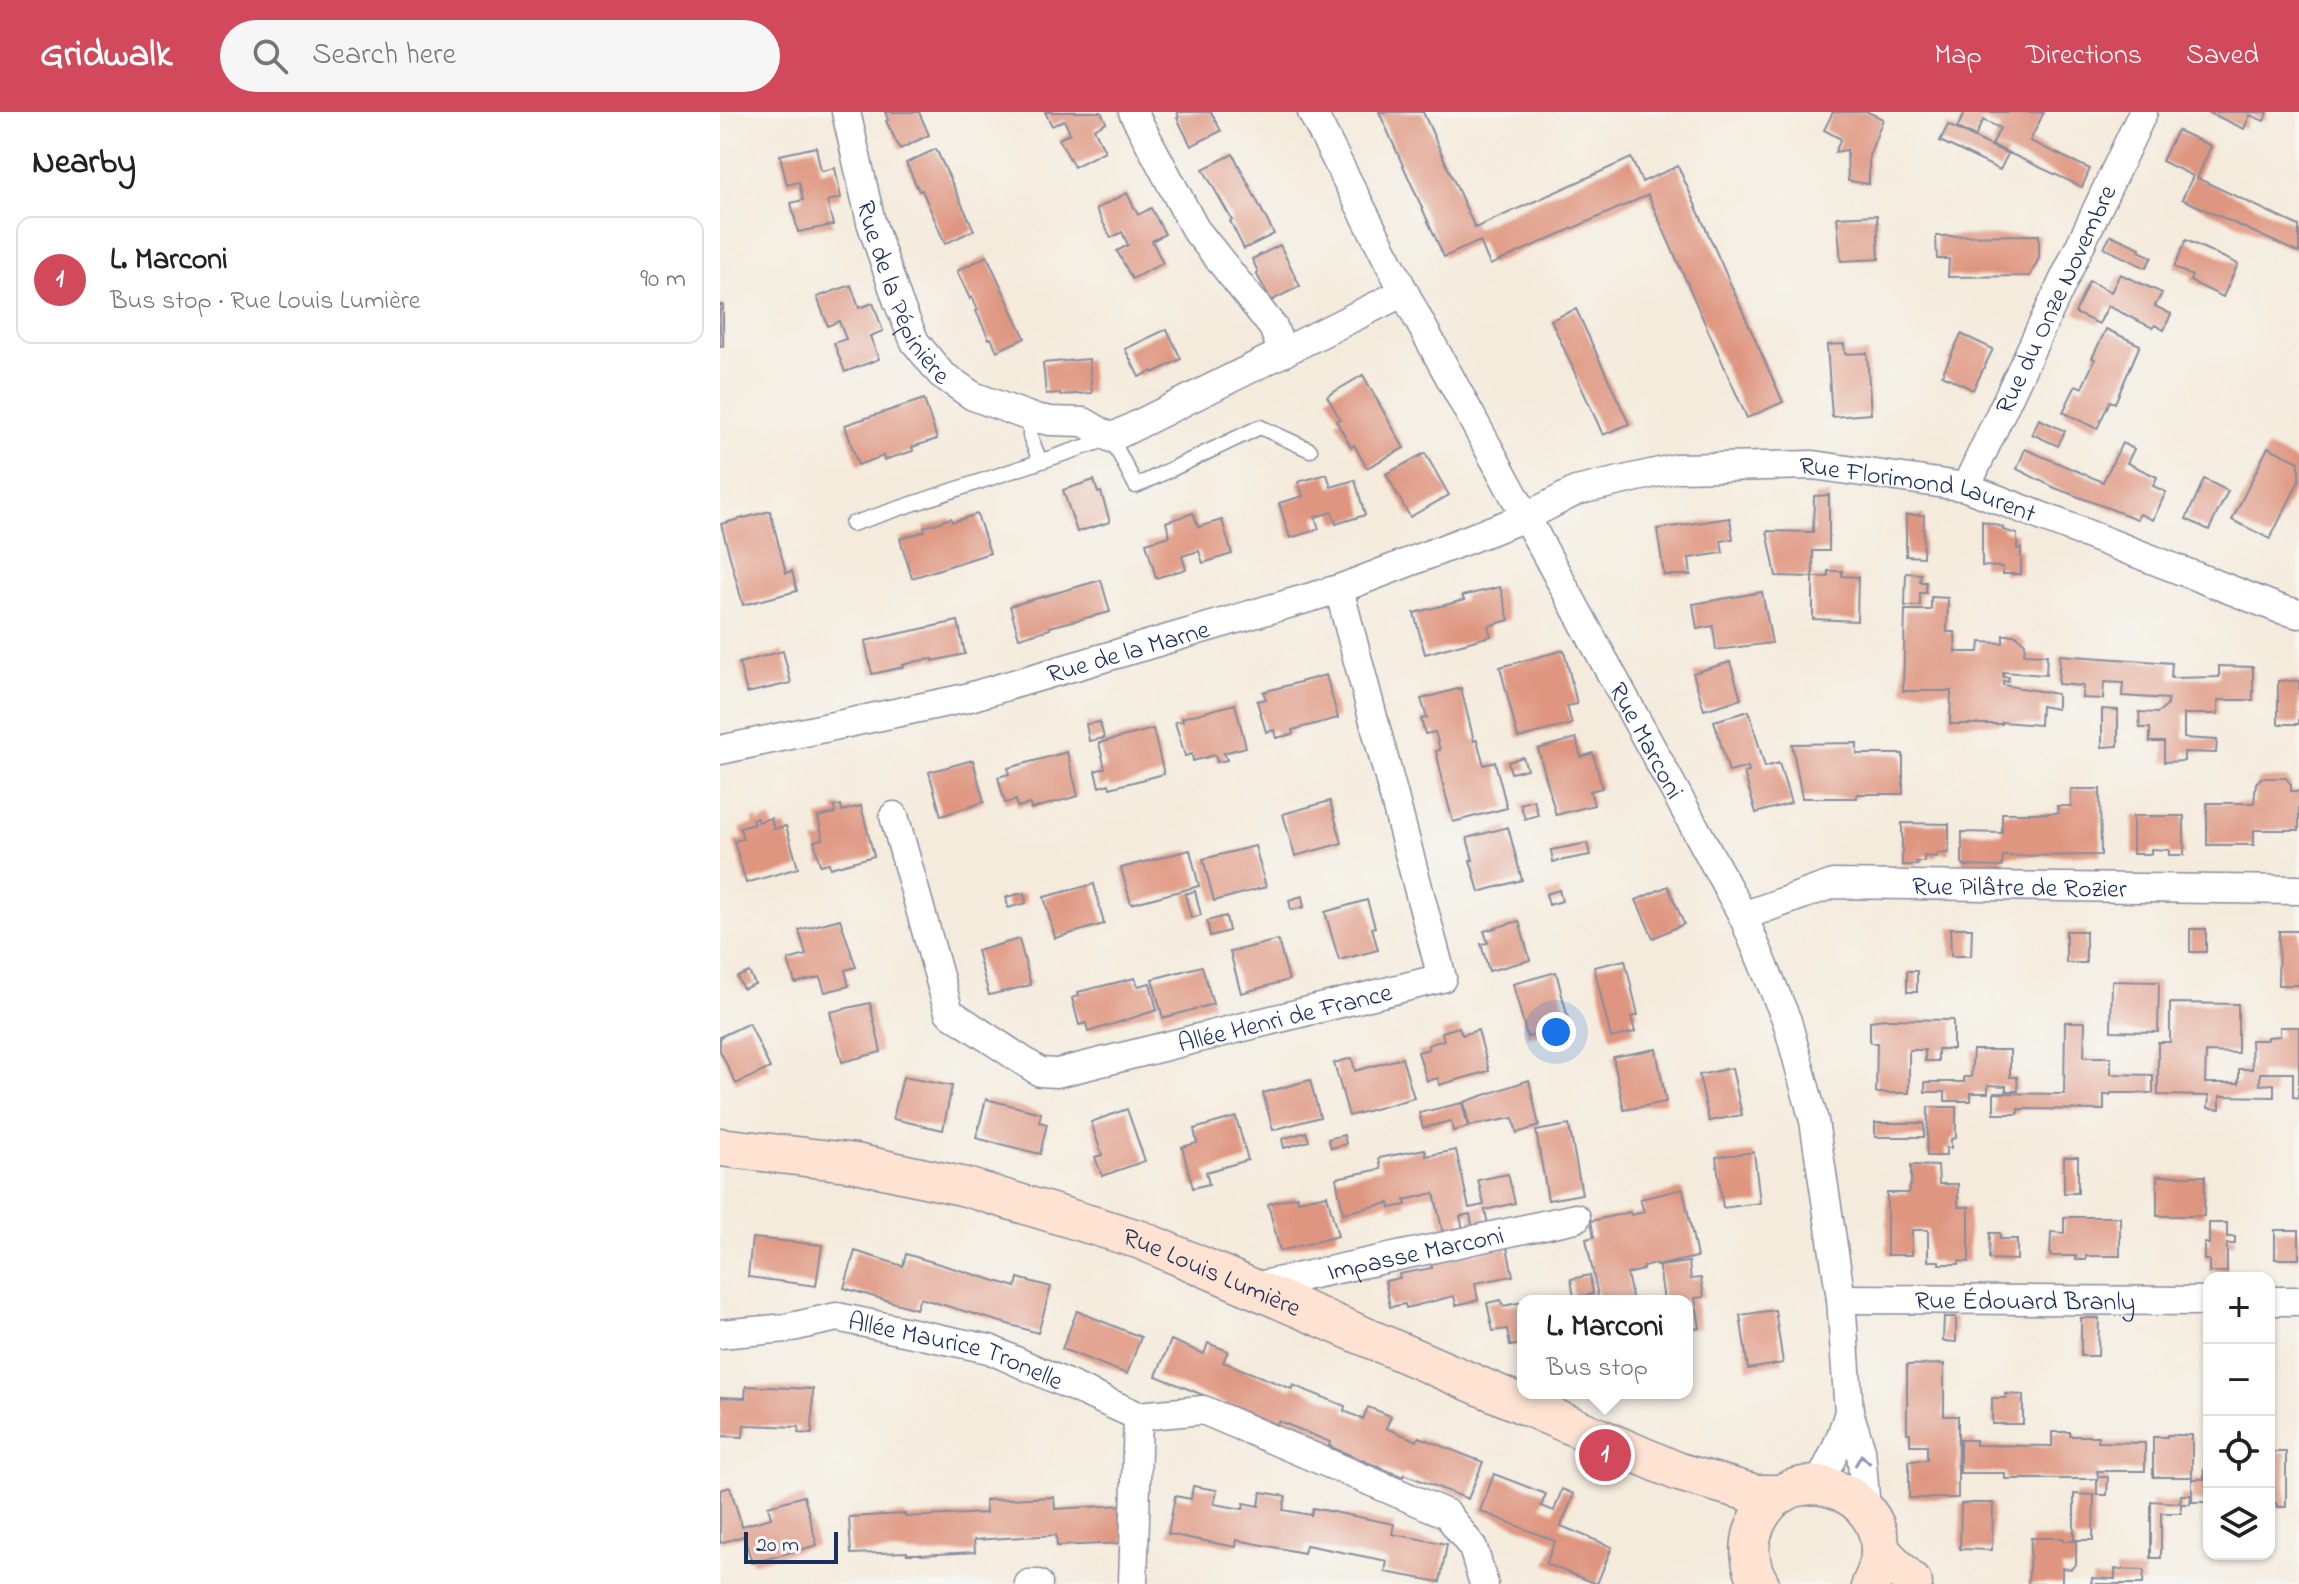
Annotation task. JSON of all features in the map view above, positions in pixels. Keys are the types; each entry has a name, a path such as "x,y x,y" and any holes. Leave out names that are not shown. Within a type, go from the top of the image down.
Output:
{"main road":[{"name":"Rue Louis Lumière","path":"720,1147 856,1163 966,1187 1141,1240 1679,1472 1756,1494 1835,1488 1866,1509"},
{"name":"Rue Louis Lumière","path":"1679,1472 1715,1498 1750,1544"},
{"path":"1760,1584 1751,1561 1750,1544 1760,1515 1770,1504 1799,1490"},
{"path":"1866,1509 1877,1528 1875,1567 1913,1584"}],"street":[{"name":"Rue de la Pépinière","path":"846,112 871,222 898,302 915,342 941,374 973,396 1030,417 1084,422 1111,438"},
{"path":"1133,112 1195,229 1273,327 1283,353"},
{"name":"Rue Marconi","path":"1312,112 1404,292 1743,916 1787,1021 1814,1121 1841,1299 1849,1412 1861,1450 1866,1509"},
{"name":"Rue du Onze Novembre","path":"1966,487 2143,112"},
{"path":"1111,438 1404,292"},
{"name":"Rue Florimond Laurent","path":"1526,517 1576,491 1677,468 1813,465 1966,487 2265,604 2299,614"},
{"name":"Rue de la Marne","path":"720,750 966,698 1339,589 1526,517"},
{"name":"Allée Henri de France","path":"894,816 949,1012 1040,1072 1057,1073 1442,978 1339,589"},
{"name":"Rue Pilâtre de Rozier","path":"1743,916 1833,884 2299,890"},
{"name":"Impasse Marconi","path":"1253,1287 1576,1218"},
{"name":"Rue Édouard Branly","path":"1841,1299 2203,1301"},
{"path":"2275,1301 2299,1301"},
{"name":"Allée Maurice Tronelle","path":"720,1334 787,1328 837,1317 989,1349 1138,1416 1203,1410 1447,1514 1473,1548 1484,1584"},
{"name":"Rue Marconi","path":"1799,1490 1826,1472 1849,1412"},
{"path":"1133,1584 1138,1416"},
{"path":"1029,1584 1038,1584"}],"lane":[{"path":"1030,417 1030,436 1040,461"},
{"path":"852,524 1111,438 1136,486 1260,427 1310,450"}],"building":[{"path":"885,112 919,112 929,135 900,149 886,121"},
{"path":"1045,112 1101,112 1106,122 1094,129 1105,151 1074,167 1059,139 1070,133 1064,120 1052,126"},
{"path":"1177,112 1211,112 1221,131 1191,146"},
{"path":"1379,112 1423,112 1475,228 1631,158 1642,182 1678,166 1783,402 1747,418 1648,195 1490,265 1480,241 1444,257"},
{"path":"1833,112 1868,112 1883,119 1869,156 1869,184 1848,181 1847,150 1835,152 1841,139 1824,130"},
{"path":"1965,112 2044,112 2030,141 2090,169 2082,187 1992,145 2000,128 1983,120 1975,137 1957,128"},
{"path":"2208,112 2268,112 2264,121 2250,115 2244,129"},
{"path":"1948,125 2008,154 2000,170 1940,141"},
{"path":"2177,130 2211,146 2197,178 2299,226 2299,253 2182,199 2193,176 2162,161"},
{"path":"816,147 821,171 835,168 841,198 827,201 833,225 798,232 791,203 803,200 799,182 787,185 780,155"},
{"path":"936,149 974,230 945,244 922,190 919,191 906,163"},
{"path":"1233,154 1274,234 1244,249 1232,220 1203,169"},
{"path":"1127,193 1138,215 1151,208 1165,234 1152,241 1163,263 1132,279 1117,251 1128,245 1122,232 1111,238 1096,209"},
{"path":"1877,215 1879,259 1841,261 1837,217"},
{"path":"2039,235 2039,258 2030,276 1948,277 1949,259 1937,259 1936,236"},
{"path":"2111,235 2152,257 2146,268 2104,248"},
{"path":"2186,240 2238,264 2223,297 2190,281 2192,276 2174,267"},
{"path":"1280,245 1300,286 1271,301 1252,259"},
{"path":"987,256 1025,338 997,351 957,271"},
{"path":"2120,274 2162,293 2155,306 2171,314 2164,330 2155,325 2153,328 2108,306 2099,324 2075,313 2089,281 2111,292"},
{"path":"851,285 859,308 873,303 883,331 870,336 879,359 845,372 834,343 846,339 839,321 828,326 817,297"},
{"path":"720,305 723,305 723,346 720,346"},
{"path":"1576,309 1629,424 1603,435 1551,320"},
{"path":"1167,329 1181,359 1139,377 1125,349"},
{"path":"2106,329 2140,345 2115,403 2110,401 2097,429 2063,412 2076,385 2082,388"},
{"path":"1961,334 1993,349 1973,390 1942,375"},
{"path":"1844,344 1845,354 1867,353 1871,414 1832,417 1827,345"},
{"path":"1089,359 1092,393 1046,394 1043,363"},
{"path":"1363,375 1404,448 1367,468 1336,421 1340,419 1327,396"},
{"path":"924,399 937,439 912,447 913,451 884,460 883,456 858,465 845,425"},
{"path":"2039,419 2065,431 2058,446 2032,434"},
{"path":"2122,443 2134,449 2127,463 2157,477 2153,486 2166,492 2153,520 2140,514 2137,519 2055,488 2017,469 2025,449 2103,482"},
{"path":"2268,447 2299,462 2299,481 2270,539 2232,520"},
{"path":"1425,453 1449,495 1410,517 1386,474"},
{"path":"1327,474 1331,487 1355,480 1365,515 1336,524 1332,512 1315,517 1319,529 1290,538 1279,503 1303,496 1298,482"},
{"path":"2204,479 2228,491 2209,530 2186,519"},
{"path":"1094,480 1110,522 1077,532 1063,490"},
{"path":"1829,495 1829,551 1813,551 1813,577 1776,576 1767,531 1813,532 1814,496"},
{"path":"770,511 786,573 792,571 797,591 743,605 721,524"},
{"path":"1193,513 1198,527 1222,520 1232,554 1203,563 1199,551 1182,556 1186,569 1156,578 1146,543 1170,536 1166,522"},
{"path":"977,514 990,553 912,578 900,539 951,518 952,522"},
{"path":"1906,515 1924,515 1923,557 1906,556"},
{"path":"1730,518 1733,539 1721,541 1723,553 1689,558 1691,575 1664,575 1657,529"},
{"path":"1982,521 2017,534 2017,549 2021,548 2021,574 2003,574 2003,567 1982,566"},
{"path":"1828,571 1842,571 1842,576 1858,577 1857,621 1813,619 1813,577 1828,577"},
{"path":"1906,573 1921,574 1920,582 1926,582 1926,593 1920,593 1920,606 1905,606"},
{"path":"1101,580 1110,612 1019,638 1010,606"},
{"path":"1500,587 1509,620 1488,626 1491,636 1425,654 1414,613"},
{"path":"1762,592 1772,643 1716,650 1713,626 1697,629 1693,604"},
{"path":"1931,597 1948,598 1947,632 1955,632 1956,652 1979,652 1980,642 2003,643 2003,635 2016,635 2025,643 2024,654 2047,655 2046,675 2003,672 2003,677 2009,677 2003,685 2057,694 2057,709 2041,706 2040,725 2002,722 1950,724 1951,691 1903,691 1905,610 1931,610"},
{"path":"958,621 965,654 918,661 872,674 865,641"},
{"path":"1564,650 1577,704 1567,706 1572,724 1518,738 1500,667"},
{"path":"783,651 791,683 747,693 739,663"},
{"path":"2060,655 2172,663 2171,678 2219,677 2219,666 2253,667 2253,700 2218,700 2218,714 2184,714 2184,738 2217,740 2216,753 2184,752 2184,761 2164,762 2164,742 2150,742 2150,728 2140,728 2139,712 2158,713 2167,706 2168,699 2122,696 2123,683 2104,682 2103,699 2082,698 2083,686 2058,684"},
{"path":"1730,662 1741,699 1704,710 1693,673"},
{"path":"1326,675 1338,718 1292,730 1293,734 1276,738 1274,730 1266,732 1257,701 1266,699 1263,692"},
{"path":"2278,681 2299,681 2299,724 2278,724"},
{"path":"1461,688 1474,741 1477,740 1484,765 1495,762 1507,808 1453,822 1436,751 1440,750 1435,732 1425,734 1421,719 1427,718 1421,699"},
{"path":"1235,704 1246,747 1224,753 1227,760 1217,762 1215,755 1193,761 1192,754 1185,756 1175,722"},
{"path":"2102,709 2118,710 2118,746 2102,747"},
{"path":"1749,711 1765,767 1779,763 1791,803 1756,813 1744,773 1749,772 1748,767 1729,772 1714,721"},
{"path":"1100,722 1104,738 1089,741 1086,724"},
{"path":"1153,729 1164,774 1110,788 1109,784 1099,787 1095,771 1105,768 1099,743"},
{"path":"1576,738 1581,757 1593,753 1602,788 1590,791 1594,805 1556,815 1538,749"},
{"path":"1857,743 1857,754 1903,754 1903,794 1802,798 1792,744"},
{"path":"1067,752 1078,796 1031,809 1030,804 1017,807 1016,800 1005,803 998,777 1009,774 1008,768"},
{"path":"1523,757 1527,769 1511,773 1508,762"},
{"path":"973,760 984,802 941,816 929,772"},
{"path":"2261,778 2286,778 2291,784 2291,791 2299,791 2299,830 2254,830 2254,845 2207,845 2207,803 2254,803 2256,783"},
{"path":"2071,789 2100,789 2101,855 2003,856 2002,867 1965,866 1962,863 1962,832 2002,833 2002,813 2058,813 2057,806 2071,806"},
{"path":"1534,800 1538,815 1525,819 1520,804"},
{"path":"1330,801 1342,843 1295,856 1283,814"},
{"path":"841,805 842,811 861,806 874,856 830,868 829,863 820,865 814,841 823,839 818,817 835,813 834,807"},
{"path":"2133,816 2184,816 2184,855 2169,855 2169,850 2151,849 2151,854 2133,854"},
{"path":"757,818 758,822 771,818 774,829 786,826 798,868 746,883 734,841 743,839 740,828 754,824 752,819"},
{"path":"1902,823 1949,824 1949,853 1937,853 1937,857 1924,856 1924,862 1916,862 1917,865 1902,865"},
{"path":"1508,827 1522,880 1479,892 1467,838"},
{"path":"1587,843 1590,855 1553,862 1551,850"},
{"path":"1255,846 1266,887 1214,901 1203,859"},
{"path":"1190,850 1199,886 1131,904 1121,868"},
{"path":"1094,884 1104,924 1055,938 1044,897"},
{"path":"1668,886 1684,924 1653,938 1636,900"},
{"path":"1559,890 1562,901 1549,905 1546,894"},
{"path":"1195,891 1201,915 1191,918 1185,894"},
{"path":"1024,893 1026,903 1008,908 1006,897"},
{"path":"1302,896 1304,907 1291,910 1289,900"},
{"path":"1367,900 1378,950 1339,960 1325,912"},
{"path":"1226,916 1229,931 1210,936 1207,921"},
{"path":"840,919 856,967 845,970 849,986 825,992 820,977 795,983 788,960 806,955 799,930"},
{"path":"1519,921 1530,960 1489,971 1481,944 1488,943 1484,931"},
{"path":"1950,928 1972,928 1971,956 1951,956"},
{"path":"2190,929 2206,929 2206,952 2190,952"},
{"path":"2066,931 2086,931 2086,963 2066,963"},
{"path":"2279,931 2299,931 2299,985 2278,985"},
{"path":"1019,939 1031,985 989,995 977,951"},
{"path":"1278,940 1289,980 1241,993 1230,952"},
{"path":"1625,960 1638,1015 1631,1017 1635,1032 1611,1038 1594,967"},
{"path":"1202,966 1213,1004 1163,1018 1152,979"},
{"path":"1907,971 1917,971 1917,992 1907,992"},
{"path":"749,972 755,984 743,989 737,977"},
{"path":"1556,972 1570,1026 1527,1037 1513,984"},
{"path":"1135,978 1138,986 1150,983 1157,1010 1088,1032 1086,1023 1079,1025 1072,998 1079,995 1078,992"},
{"path":"2112,981 2159,982 2158,1032 2111,1031"},
{"path":"870,1003 881,1052 842,1062 830,1012"},
{"path":"2170,1003 2238,1004 2238,1053 2206,1052 2205,1083 2239,1083 2239,1069 2252,1069 2251,1040 2280,1036 2280,1027 2299,1027 2299,1098 2293,1097 2293,1073 2260,1073 2260,1085 2274,1084 2274,1097 2220,1096 2220,1109 2208,1108 2209,1096 2158,1095 2158,1042 2170,1042"},
{"path":"1953,1020 1953,1049 1938,1049 1938,1061 1925,1061 1925,1050 1909,1050 1909,1093 1876,1093 1877,1043 1870,1043 1870,1021"},
{"path":"2065,1022 2085,1022 2084,1057 2111,1057 2111,1074 2153,1075 2153,1093 2104,1095 2104,1110 2018,1109 2018,1114 1994,1114 1994,1093 2064,1094"},
{"path":"749,1023 770,1068 736,1084 720,1051 720,1037"},
{"path":"1459,1027 1462,1035 1478,1030 1489,1071 1439,1085 1438,1078 1427,1081 1418,1052 1444,1040 1442,1032"},
{"path":"1656,1049 1666,1102 1624,1110 1613,1057"},
{"path":"1973,1050 2010,1050 2010,1077 2017,1077 2018,1091 2006,1091 2006,1086 1988,1085 1988,1093 1971,1093 1971,1101 1945,1101 1945,1092 1925,1092 1925,1082 1964,1082 1964,1077 1971,1077"},
{"path":"1352,1058 1355,1071 1402,1058 1414,1098 1349,1116 1334,1063"},
{"path":"1732,1068 1742,1115 1709,1121 1699,1075"},
{"path":"903,1077 952,1086 943,1130 893,1119"},
{"path":"1310,1080 1320,1117 1273,1130 1263,1093"},
{"path":"1529,1080 1539,1126 1517,1133 1513,1118 1469,1126 1464,1102"},
{"path":"986,1099 1041,1113 1039,1122 1047,1124 1040,1154 976,1138"},
{"path":"1462,1103 1468,1127 1453,1131 1451,1121 1423,1128 1419,1113"},
{"path":"1928,1107 1956,1107 1956,1138 1951,1139 1951,1148 1946,1148 1946,1156 1927,1156"},
{"path":"1127,1109 1145,1161 1102,1176 1095,1157 1102,1155 1091,1122"},
{"path":"1236,1117 1248,1160 1206,1172 1209,1184 1193,1188 1182,1147 1197,1143 1194,1129"},
{"path":"1875,1123 1924,1123 1924,1137 1875,1137"},
{"path":"1569,1125 1582,1194 1548,1200 1536,1131"},
{"path":"1306,1132 1309,1141 1284,1148 1282,1139"},
{"path":"1344,1135 1346,1144 1331,1148 1328,1139"},
{"path":"1425,1149 1426,1156 1456,1150 1469,1208 1484,1205 1478,1180 1508,1174 1515,1203 1485,1210 1488,1225 1473,1229 1470,1214 1460,1216 1464,1234 1444,1238 1434,1193 1405,1200 1406,1205 1390,1208 1389,1203 1343,1213 1336,1178 1381,1169 1379,1158"},
{"path":"1754,1152 1760,1203 1723,1208 1716,1157"},
{"path":"2064,1157 2078,1157 2078,1193 2064,1193"},
{"path":"1911,1165 1938,1166 1939,1184 1958,1184 1958,1207 1969,1207 1969,1262 1939,1264 1939,1261 1928,1261 1928,1230 1912,1230 1912,1255 1887,1255 1887,1193 1908,1193"},
{"path":"2157,1176 2205,1176 2204,1216 2157,1216"},
{"path":"1683,1189 1697,1257 1655,1264 1627,1274 1632,1295 1598,1295 1586,1239 1594,1237 1591,1221 1644,1212 1640,1199"},
{"path":"1327,1195 1338,1236 1280,1251 1268,1204 1297,1196 1298,1201"},
{"path":"2064,1217 2120,1217 2120,1256 2086,1256 2086,1260 2076,1260 2076,1256 2050,1256 2051,1232 2064,1233"},
{"path":"2209,1223 2227,1223 2227,1237 2235,1237 2235,1244 2227,1244 2227,1272 2209,1272 2209,1260 2204,1260 2204,1243 2209,1244"},
{"path":"2275,1230 2299,1230 2299,1259 2275,1259"},
{"path":"1990,1233 2000,1233 2000,1239 2017,1239 2017,1260 1989,1259"},
{"path":"752,1238 822,1245 816,1286 748,1277"},
{"path":"1507,1247 1513,1276 1475,1283 1478,1300 1456,1305 1454,1296 1406,1308 1405,1304 1390,1307 1385,1281 1400,1278 1399,1274 1432,1268 1431,1261"},
{"path":"855,1251 903,1266 906,1254 1016,1287 1018,1278 1051,1287 1038,1333 920,1298 916,1309 844,1288"},
{"path":"1689,1262 1691,1279 1701,1278 1704,1297 1695,1298 1700,1328 1693,1329 1693,1295 1663,1295 1659,1266"},
{"path":"1590,1275 1593,1294 1574,1295 1571,1279"},
{"path":"1501,1300 1503,1306 1517,1303 1517,1345 1510,1346 1507,1329 1493,1331 1487,1303"},
{"path":"1775,1310 1783,1363 1748,1369 1740,1315"},
{"path":"1077,1311 1141,1337 1127,1374 1062,1349"},
{"path":"1944,1317 1956,1317 1956,1342 1943,1341"},
{"path":"2081,1318 2099,1318 2098,1356 2081,1356"},
{"path":"1171,1340 1204,1354 1208,1343 1228,1351 1223,1362 1345,1406 1344,1411 1363,1419 1368,1407 1391,1416 1386,1428 1417,1441 1419,1437 1483,1462 1468,1499 1404,1474 1403,1477 1279,1421 1277,1425 1156,1376"},
{"path":"1944,1364 1944,1416 1958,1416 1958,1498 1909,1498 1909,1461 1927,1460 1927,1445 1910,1445 1910,1433 1907,1433 1907,1365"},
{"path":"746,1386 813,1389 812,1434 798,1433 799,1427 744,1425 743,1437 720,1436 720,1397 745,1398"},
{"path":"2005,1394 2023,1395 2023,1424 1992,1424 1992,1398 2006,1398"},
{"path":"2052,1432 2070,1432 2070,1436 2098,1436 2098,1442 2145,1443 2145,1471 2097,1471 2098,1477 2108,1477 2107,1495 2097,1495 2097,1479 2005,1479 2005,1473 1960,1473 1960,1440 1976,1440 1976,1445 2052,1446"},
{"path":"2192,1435 2192,1477 2153,1477 2153,1437"},
{"path":"2275,1452 2286,1452 2286,1507 2277,1507"},
{"path":"1494,1474 1546,1494 1541,1506 1554,1511 1562,1489 1574,1494 1561,1526 1612,1547 1597,1584 1546,1564 1555,1541 1480,1511"},
{"path":"2192,1479 2203,1479 2203,1502 2192,1502"},
{"path":"1193,1486 1217,1490 1214,1504 1243,1509 1244,1503 1259,1506 1261,1492 1286,1496 1283,1510 1311,1515 1313,1508 1394,1524 1392,1534 1447,1544 1440,1582 1385,1572 1387,1561 1306,1545 1304,1553 1237,1540 1236,1547 1168,1534 1175,1496 1191,1499"},
{"path":"730,1487 742,1526 771,1518 768,1506 804,1496 817,1545 752,1563 744,1536 720,1543 720,1490"},
{"path":"2074,1494 2094,1495 2093,1540 2074,1540"},
{"path":"2181,1495 2191,1495 2190,1504 2181,1504 2181,1513 2161,1513 2161,1558 2151,1558 2151,1501 2180,1503"},
{"path":"1054,1497 1055,1509 1123,1505 1125,1543 1057,1546 1056,1535 974,1540 975,1552 851,1554 849,1517 986,1513 985,1500"},
{"path":"1993,1503 1992,1550 1960,1549 1961,1504"},
{"path":"2031,1538 2076,1541 2076,1564 2071,1569 2062,1568 2062,1584 2028,1584"},
{"path":"2115,1569 2144,1570 2143,1584 2091,1584 2092,1578 2115,1579"}],"place":[{"name":"L. Marconi","path":"1605,1455"}]}
